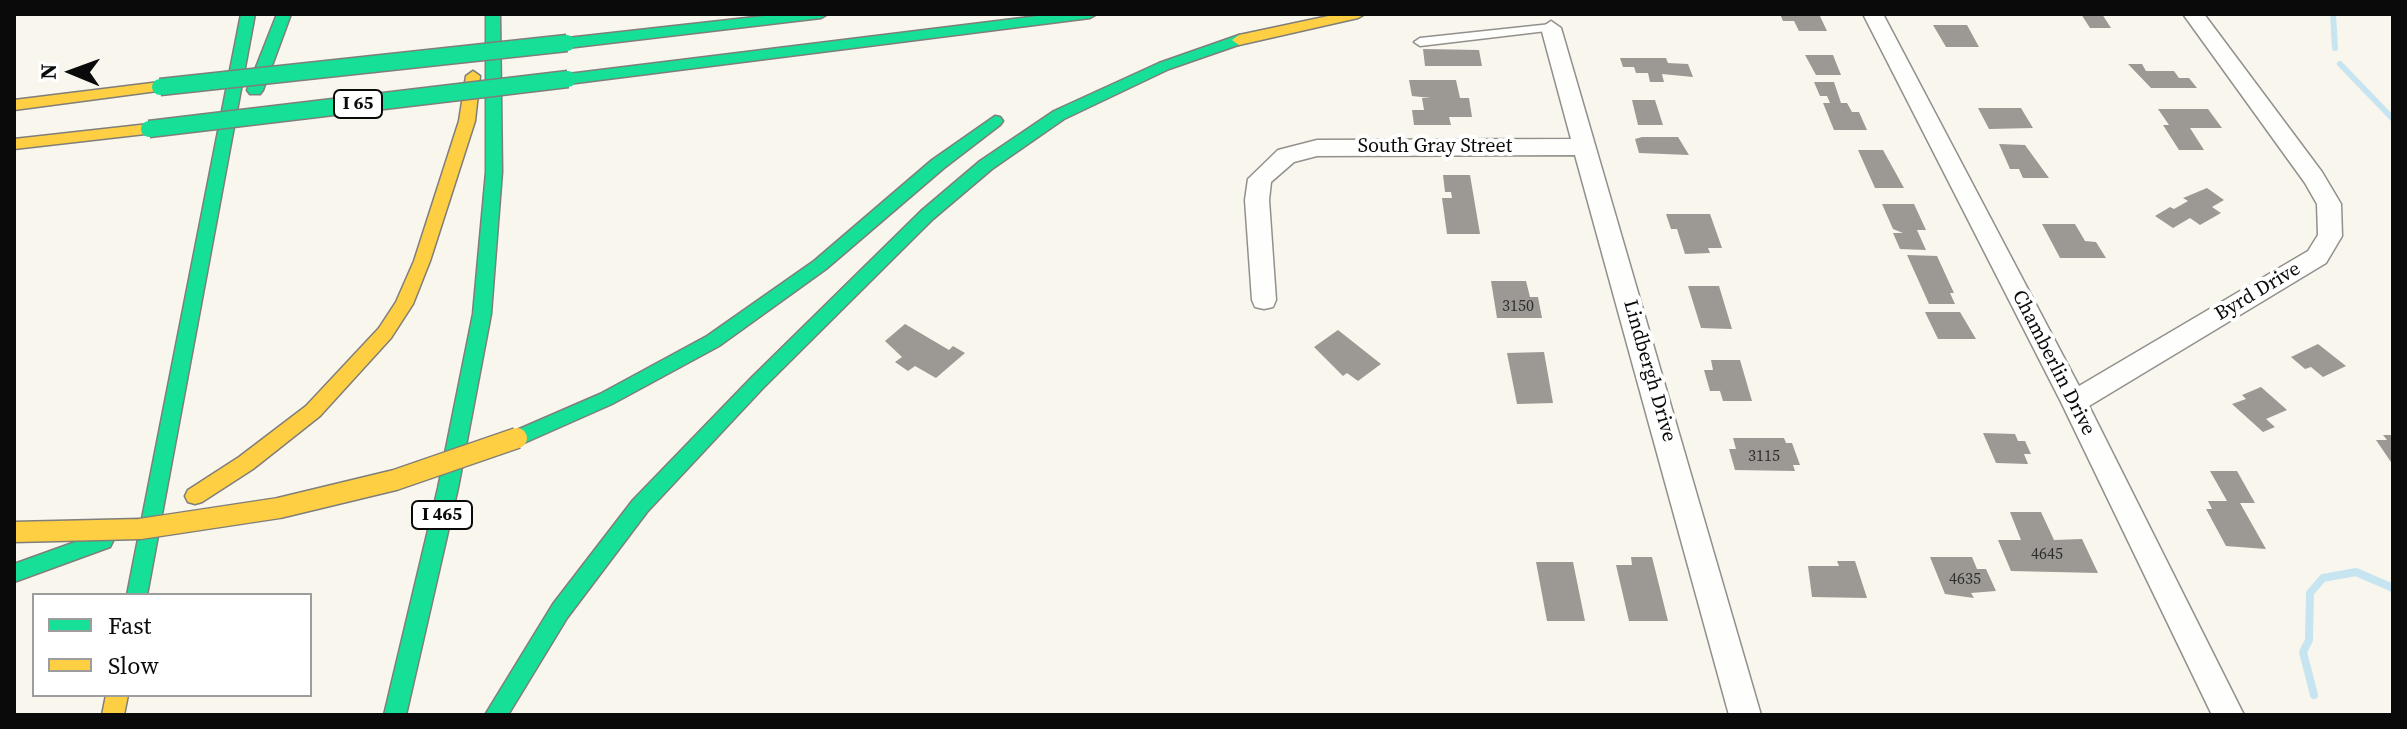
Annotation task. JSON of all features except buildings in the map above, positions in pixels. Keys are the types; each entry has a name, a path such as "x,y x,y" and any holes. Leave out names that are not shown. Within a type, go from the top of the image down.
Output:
{"highway":[{"path":"137,593 248,14"},
{"path":"176,399 261,71 284,14"},
{"path":"14,573 103,541 195,496 246,463 313,411 361,363 404,304 422,261 467,121 476,14"},
{"name":"I 465","path":"395,715 473,368 488,263 494,172 493,14"},
{"path":"567,37 688,14"},
{"name":"I 65","path":"14,105 509,49 567,37 821,14"},
{"name":"I 65","path":"14,144 1090,14"},
{"path":"496,715 560,611 640,506 927,215 986,165 1059,115 1164,66 1248,37 1358,14"},
{"path":"494,172 514,59 516,29"},
{"path":"14,532 140,529 266,510 395,480 517,438 606,399 713,341 820,265 957,149 1015,108"}],"street":[{"name":"Chamberlin Drive","path":"1873,14 2074,402 2228,715"},
{"name":"Byrd Drive","path":"2074,402 2317,257 2330,236 2329,204 2314,178 2193,14"},
{"name":"Lindbergh Drive","path":"1551,28 1745,715"},
{"name":"South Gray Street","path":"1264,300 1257,200 1260,179 1286,156 1317,148 1585,147"}],"lane":[{"path":"1420,42 1551,28"}],"waterway":[{"path":"2333,14 2335,48"},
{"path":"2340,64 2393,119"},
{"path":"2314,695 2303,652 2309,640 2310,593 2323,578 2356,572 2393,588"}],"traffic: fast":[{"path":"137,593 248,14"},
{"path":"255,90 284,14"},
{"path":"395,715 448,488 482,314 494,172 493,14"},
{"path":"567,43 821,14"},
{"path":"568,79 1090,14"},
{"path":"496,715 560,611 640,506 757,383 927,215 986,165 1059,115 1164,66 1239,40"},
{"path":"160,87 567,43"},
{"path":"149,129 568,79"},
{"path":"517,438 606,399 713,341 820,265 938,164 995,121"},
{"path":"14,573 103,541"}],"traffic: slow":[{"path":"1239,40 1358,14"},
{"path":"195,496 246,463 313,411 385,333 404,304 422,261 467,121 473,76"},
{"path":"14,105 160,87"},
{"path":"14,144 149,129"},
{"path":"14,532 140,529 279,508 395,480 517,438"},
{"path":"113,715 117,697"}]}
